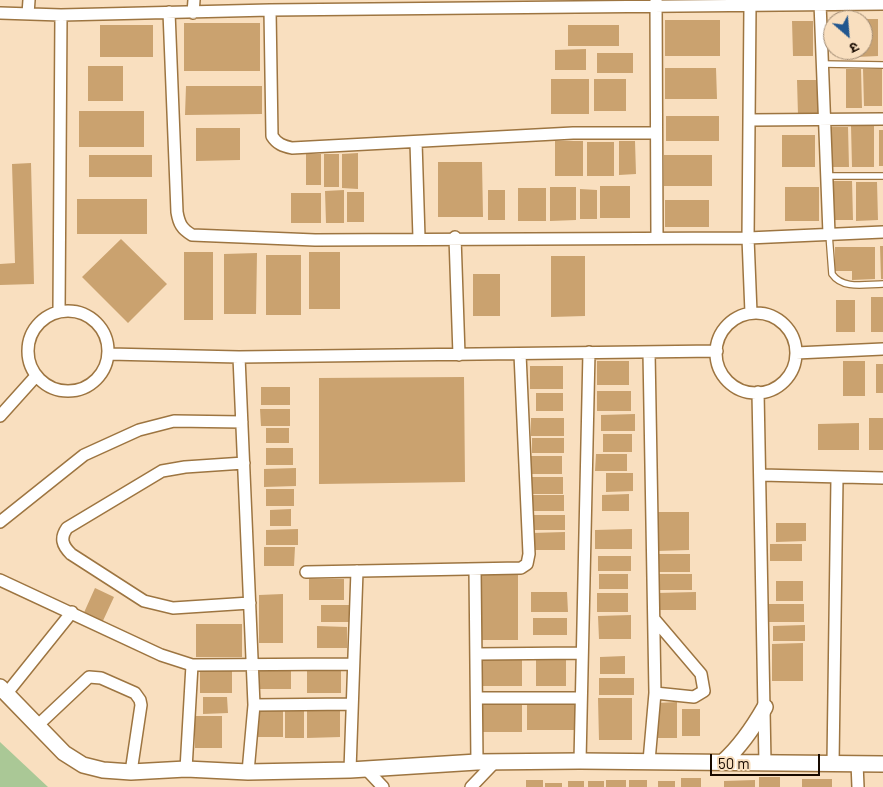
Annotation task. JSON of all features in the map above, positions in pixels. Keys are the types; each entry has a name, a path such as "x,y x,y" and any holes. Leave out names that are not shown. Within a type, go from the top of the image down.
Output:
{"street":[{"path":"28,14 29,0"},
{"path":"193,13 194,0"},
{"path":"0,13 62,15 193,13 399,5 657,3 750,6 799,2 870,2 883,4"},
{"path":"657,3 657,237"},
{"path":"820,3 824,64 824,121 829,234"},
{"path":"750,6 748,238 750,313"},
{"path":"270,10 272,136 275,142 292,148 573,133 656,133"},
{"path":"169,12 178,223 183,230 192,235 202,237 314,240 419,238 748,238 883,232"},
{"path":"59,311 62,15"},
{"path":"750,120 824,121 883,118"},
{"path":"416,142 419,238"},
{"path":"455,238 459,355"},
{"path":"59,311 76,312 93,319 106,338 109,354 102,374 93,383 82,389 69,392 56,390 45,385 36,376 27,355 28,343 38,323 59,311"},
{"path":"750,313 773,316 785,325 793,338 796,352 793,367 785,380 772,388 758,392 740,389 732,384 720,369 716,351 726,326 750,313"},
{"path":"796,352 883,349"},
{"path":"109,354 239,357 716,351"},
{"path":"580,761 589,352"},
{"path":"649,352 655,620 655,693 649,761"},
{"path":"306,572 521,568 529,560 520,354"},
{"path":"239,357 254,705 248,772"},
{"path":"0,416 36,376"},
{"path":"758,392 765,763"},
{"path":"0,522 84,455 139,430 174,421 242,422"},
{"path":"244,463 185,467 162,471 67,528 62,535 62,542 70,554 144,601 173,608 250,603"},
{"path":"761,475 883,478"},
{"path":"833,763 837,478"},
{"path":"475,569 478,654 477,762"},
{"path":"350,770 357,571"},
{"path":"0,580 161,655 192,665 353,664"},
{"path":"72,612 3,690 37,726 75,761 103,770 131,772 186,769 248,772 350,770 477,762 580,761 883,764"},
{"path":"655,620 701,674 704,691 694,697 655,693"},
{"path":"478,654 582,653"},
{"path":"186,769 192,665"},
{"path":"37,726 89,676 101,678 135,693 141,706 131,772"},
{"path":"478,698 581,698"},
{"path":"254,705 352,704"},
{"path":"723,762 750,734 764,707"},
{"path":"471,787 495,762"},
{"path":"857,763 858,787"},
{"path":"366,769 383,787"}],"lane":[{"path":"824,64 883,65"},
{"path":"826,176 883,176"},
{"path":"829,234 832,274 835,279 848,284 883,284"}],"green space":[{"path":"0,742 48,787 0,787"}],"building":[{"path":"873,19 878,19 878,56 873,56"},
{"path":"665,20 720,20 720,56 665,56"},
{"path":"792,21 813,21 813,56 793,56"},
{"path":"184,23 260,23 260,71 184,71"},
{"path":"100,25 153,25 153,57 100,57"},
{"path":"568,25 619,25 619,46 568,46"},
{"path":"586,49 586,70 555,70 555,50"},
{"path":"597,53 633,53 633,73 597,73"},
{"path":"88,66 123,66 123,101 88,101"},
{"path":"665,68 716,68 717,99 665,99"},
{"path":"846,69 861,69 862,108 846,108"},
{"path":"863,69 882,69 882,106 864,106"},
{"path":"551,79 589,79 589,114 551,114"},
{"path":"594,79 626,79 626,111 594,111"},
{"path":"797,80 818,80 818,114 798,115"},
{"path":"186,86 262,86 262,114 185,115"},
{"path":"79,111 144,111 144,147 79,147"},
{"path":"666,116 719,116 719,141 666,141"},
{"path":"851,126 874,126 874,167 852,167"},
{"path":"830,127 848,127 849,167 830,167"},
{"path":"196,128 240,128 240,160 196,161"},
{"path":"879,130 883,130 883,166 879,166"},
{"path":"782,135 815,135 815,167 782,167"},
{"path":"555,141 583,141 583,176 555,176"},
{"path":"619,141 635,141 636,174 619,175"},
{"path":"587,142 614,142 614,176 587,176"},
{"path":"358,153 358,189 342,188 342,154"},
{"path":"306,154 321,154 321,185 306,185"},
{"path":"324,154 339,154 339,187 324,187"},
{"path":"89,155 152,155 152,177 89,177"},
{"path":"664,155 712,155 712,186 664,186"},
{"path":"438,162 482,162 483,217 438,217"},
{"path":"31,163 34,284 0,285 0,264 15,263 12,164"},
{"path":"831,181 852,181 853,220 831,220"},
{"path":"856,182 877,182 878,220 856,221"},
{"path":"600,186 630,186 630,218 600,218"},
{"path":"550,187 576,187 576,220 550,221"},
{"path":"785,187 819,187 819,221 785,221"},
{"path":"518,188 546,188 546,221 518,221"},
{"path":"580,189 597,190 597,219 580,219"},
{"path":"344,190 344,223 326,223 325,191"},
{"path":"488,190 505,190 505,220 488,220"},
{"path":"347,192 364,192 364,222 347,222"},
{"path":"291,193 321,193 321,223 291,223"},
{"path":"77,199 147,199 147,234 77,234"},
{"path":"665,200 709,200 709,227 665,227"},
{"path":"121,239 167,284 128,323 82,277"},
{"path":"880,246 883,246 883,279 881,279"},
{"path":"835,247 875,247 875,279 852,280 852,271 835,271"},
{"path":"184,252 213,252 213,320 184,320"},
{"path":"309,252 340,252 340,309 309,309"},
{"path":"257,253 256,314 224,314 224,254"},
{"path":"266,255 301,255 301,315 266,315"},
{"path":"551,256 585,256 585,316 551,317"},
{"path":"473,274 500,274 500,316 473,316"},
{"path":"871,297 883,297 883,332 871,332"},
{"path":"836,300 855,300 855,332 836,332"},
{"path":"597,361 629,361 629,385 597,385"},
{"path":"843,361 865,361 865,396 843,396"},
{"path":"876,364 883,364 883,393 876,393"},
{"path":"530,366 563,366 563,389 530,389"},
{"path":"464,377 465,482 319,484 319,378"},
{"path":"261,387 290,387 290,405 261,405"},
{"path":"597,391 631,391 631,411 597,411"},
{"path":"536,393 563,393 563,411 536,411"},
{"path":"260,409 290,409 290,426 261,426"},
{"path":"635,414 635,431 601,431 601,415"},
{"path":"531,418 564,418 564,436 531,436"},
{"path":"869,418 883,418 883,450 869,450"},
{"path":"859,423 859,450 818,450 818,424"},
{"path":"266,428 289,428 289,443 266,443"},
{"path":"603,434 632,434 632,452 603,452"},
{"path":"532,438 564,438 564,453 532,453"},
{"path":"266,448 293,448 293,465 266,465"},
{"path":"596,454 627,454 627,471 595,471"},
{"path":"531,456 562,456 562,474 531,474"},
{"path":"296,468 296,486 264,487 264,469"},
{"path":"606,473 633,473 633,491 606,492"},
{"path":"532,477 563,477 563,494 531,494"},
{"path":"266,489 294,489 294,506 266,506"},
{"path":"629,494 629,511 602,511 602,495"},
{"path":"529,495 564,495 564,511 529,511"},
{"path":"291,509 291,526 270,526 270,510"},
{"path":"657,512 689,512 689,550 657,551"},
{"path":"530,515 565,515 565,530 530,530"},
{"path":"776,523 806,523 806,541 776,542"},
{"path":"298,529 298,545 266,545 266,530"},
{"path":"632,529 632,549 595,549 595,530"},
{"path":"565,532 565,550 532,550 532,533"},
{"path":"770,544 802,544 802,561 770,561"},
{"path":"264,547 295,547 294,566 264,566"},
{"path":"657,554 690,554 690,572 657,572"},
{"path":"598,556 631,556 631,571 598,571"},
{"path":"480,571 518,571 518,640 480,640"},
{"path":"599,574 628,574 628,589 599,589"},
{"path":"659,574 692,574 692,590 659,590"},
{"path":"309,579 344,579 344,600 309,600"},
{"path":"776,581 803,581 803,601 776,601"},
{"path":"95,588 114,597 101,625 82,617"},
{"path":"531,592 567,592 568,612 531,612"},
{"path":"696,592 696,610 657,610 657,593"},
{"path":"597,593 628,593 628,612 597,612"},
{"path":"283,594 283,643 259,643 259,595"},
{"path":"769,604 804,604 804,622 769,622"},
{"path":"321,605 349,605 349,622 321,622"},
{"path":"631,615 631,639 599,639 598,616"},
{"path":"533,618 567,618 567,635 533,635"},
{"path":"196,624 242,624 242,657 196,657"},
{"path":"805,625 805,641 773,641 773,626"},
{"path":"317,626 347,627 347,648 317,648"},
{"path":"803,643 803,681 772,681 772,644"},
{"path":"625,656 625,674 600,674 600,657"},
{"path":"482,659 522,659 522,686 482,686"},
{"path":"536,659 566,659 566,686 536,686"},
{"path":"256,665 291,665 291,689 256,689"},
{"path":"307,669 341,669 341,693 307,693"},
{"path":"200,671 232,671 232,693 200,693"},
{"path":"599,678 634,678 634,695 599,695"},
{"path":"203,697 227,697 228,713 203,714"},
{"path":"598,698 632,698 632,740 599,740"},
{"path":"480,700 522,700 522,732 480,732"},
{"path":"677,702 677,738 657,738 657,703"},
{"path":"576,703 576,730 527,730 527,704"},
{"path":"307,707 340,707 340,737 307,738"},
{"path":"285,708 304,708 304,738 285,738"},
{"path":"682,709 700,709 700,736 682,736"},
{"path":"257,710 283,710 283,737 257,737"},
{"path":"195,716 222,716 222,748 195,748"},
{"path":"759,777 780,777 780,787 759,787"},
{"path":"681,778 701,778 701,787 681,787"},
{"path":"802,779 832,779 832,787 802,787"},
{"path":"526,780 543,780 543,787 526,787"},
{"path":"606,780 626,780 626,787 606,787"},
{"path":"629,780 647,780 647,787 629,787"},
{"path":"755,780 755,787 724,787 724,781"},
{"path":"568,781 584,781 584,787 568,787"},
{"path":"588,781 604,781 604,787 588,787"},
{"path":"658,781 675,781 675,787 658,787"},
{"path":"545,783 562,783 562,787 545,787"}]}
